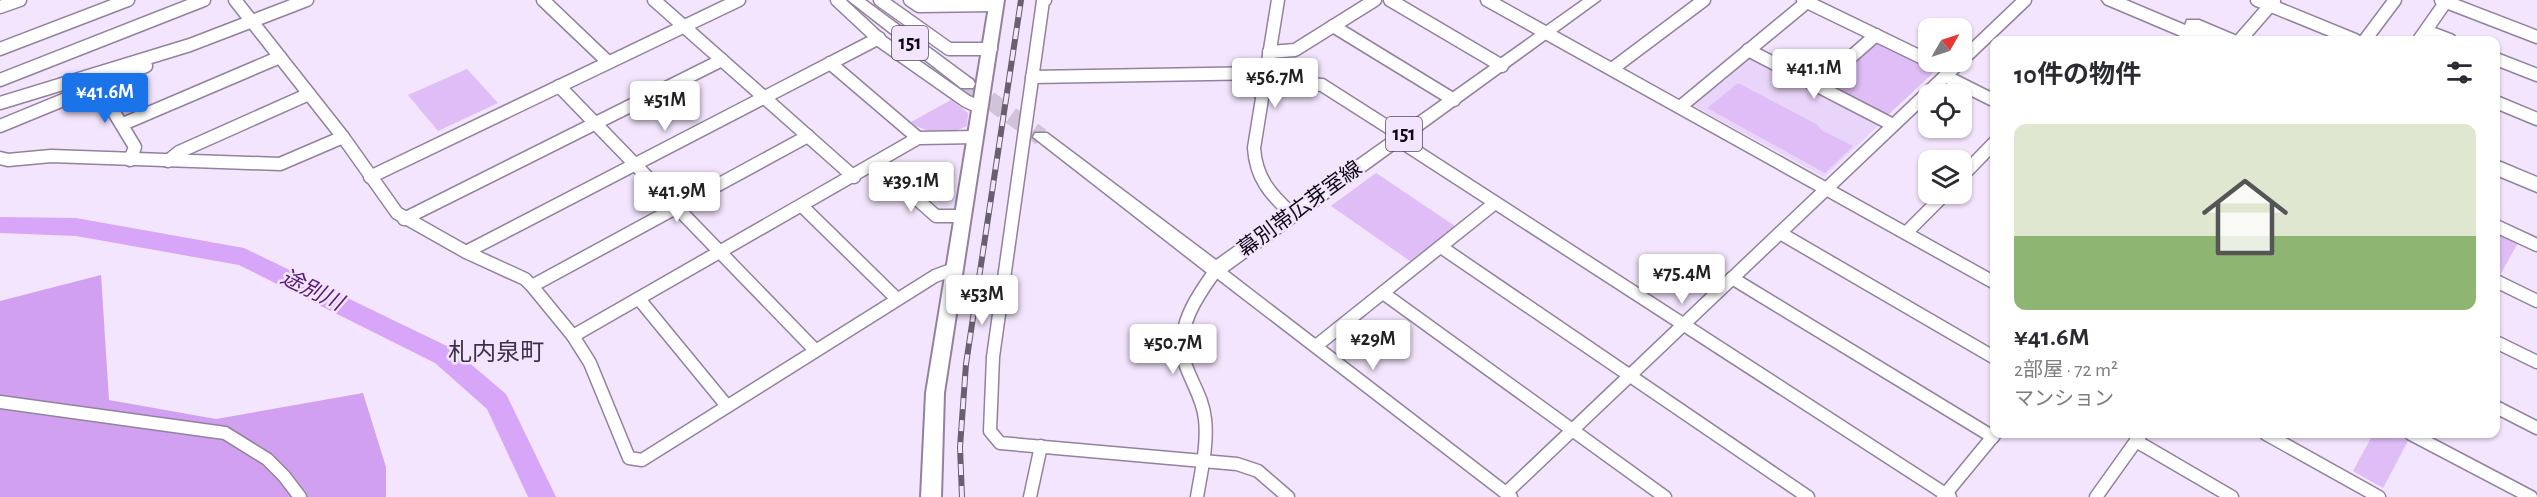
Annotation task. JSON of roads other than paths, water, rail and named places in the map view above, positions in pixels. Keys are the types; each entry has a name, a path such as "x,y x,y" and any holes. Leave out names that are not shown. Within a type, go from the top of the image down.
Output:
{"highway":[{"path":"2110,0 2196,36"},
{"path":"2137,0 2221,36"},
{"path":"2500,157 2537,173"},
{"path":"2500,169 2537,185"}],"main road":[{"name":"151","path":"855,0 967,84"},
{"name":"幕別帯広芽室線","path":"1041,137 1216,270 1593,0"}],"street":[{"path":"0,7 20,0"},
{"path":"0,49 128,0"},
{"path":"0,80 204,0"},
{"path":"235,0 343,137 397,213 466,252 525,279 532,286 573,336 590,363 629,458 642,460 934,276 954,269"},
{"path":"0,103 190,45 307,0"},
{"path":"543,0 608,62"},
{"path":"654,0 854,177"},
{"path":"370,177 739,0"},
{"path":"837,0 879,38 966,101 981,108"},
{"path":"910,0 919,6 996,2 991,49 935,393 931,497"},
{"path":"1045,0 1043,1 993,357 990,431 999,443 1237,464 1258,471 1288,497"},
{"path":"1278,0 1254,148 1254,163 1258,176 1268,193 1292,214"},
{"path":"1269,52 1295,50 1375,0"},
{"path":"1390,0 1502,66"},
{"path":"1487,0 1990,278"},
{"path":"1612,69 1704,0"},
{"path":"1972,51 2025,0"},
{"path":"2257,0 2272,3 2346,36"},
{"path":"2368,36 2395,0"},
{"path":"884,1 949,49 991,49"},
{"path":"1680,107 1805,1 1918,56"},
{"path":"2422,36 2445,1 2537,37"},
{"path":"2243,36 2272,3"},
{"path":"1333,26 1454,100"},
{"path":"2426,31 2439,36"},
{"path":"1818,86 1876,36"},
{"path":"466,252 879,38"},
{"path":"0,126 155,63 190,45"},
{"path":"1748,50 1893,125"},
{"path":"123,124 280,57"},
{"path":"404,219 722,60"},
{"path":"2500,61 2537,75"},
{"path":"830,63 918,138"},
{"path":"1944,72 1990,98"},
{"path":"1197,497 1203,460 1204,409 1184,359 1185,326 1196,300 1216,270 1509,495 1572,430 1947,74"},
{"path":"1032,77 1266,77 1322,85 1495,203 1946,496 1992,438"},
{"path":"98,86 135,147 130,160"},
{"path":"559,86 815,351"},
{"path":"168,161 179,152 309,94"},
{"path":"2500,104 2537,119"},
{"path":"532,286 808,136"},
{"path":"0,158 8,160 51,156 280,164 343,137"},
{"path":"573,336 854,177 918,138 977,137"},
{"path":"1972,166 1990,147"},
{"path":"876,163 936,216 963,216"},
{"path":"1316,346 1495,203"},
{"path":"1906,233 1935,204"},
{"path":"802,206 897,299"},
{"path":"2500,228 2537,244"},
{"path":"1780,233 1990,355"},
{"path":"1441,247 1808,497"},
{"path":"1732,278 1990,433"},
{"path":"2500,283 2537,301"},
{"path":"1383,293 1665,497"},
{"path":"639,299 727,406"},
{"path":"2500,344 2537,362"},
{"path":"0,402 225,433 253,447 275,467 300,497"},
{"path":"2500,409 2537,428"},
{"path":"2096,497 2137,438"},
{"path":"2140,438 2232,497"},
{"path":"2273,438 2378,497"},
{"path":"2419,438 2531,497"},
{"path":"1030,497 1041,446"}],"waterway":[{"name":"途別川","path":"0,225 76,227 244,257 444,356 497,402 542,497"}],"tunnel":[{"path":"967,84 1041,137"}],"railway":[{"path":"962,497 960,447 966,364 1021,0"}],"district":[{"name":"札内泉町","path":"496,353"}]}
